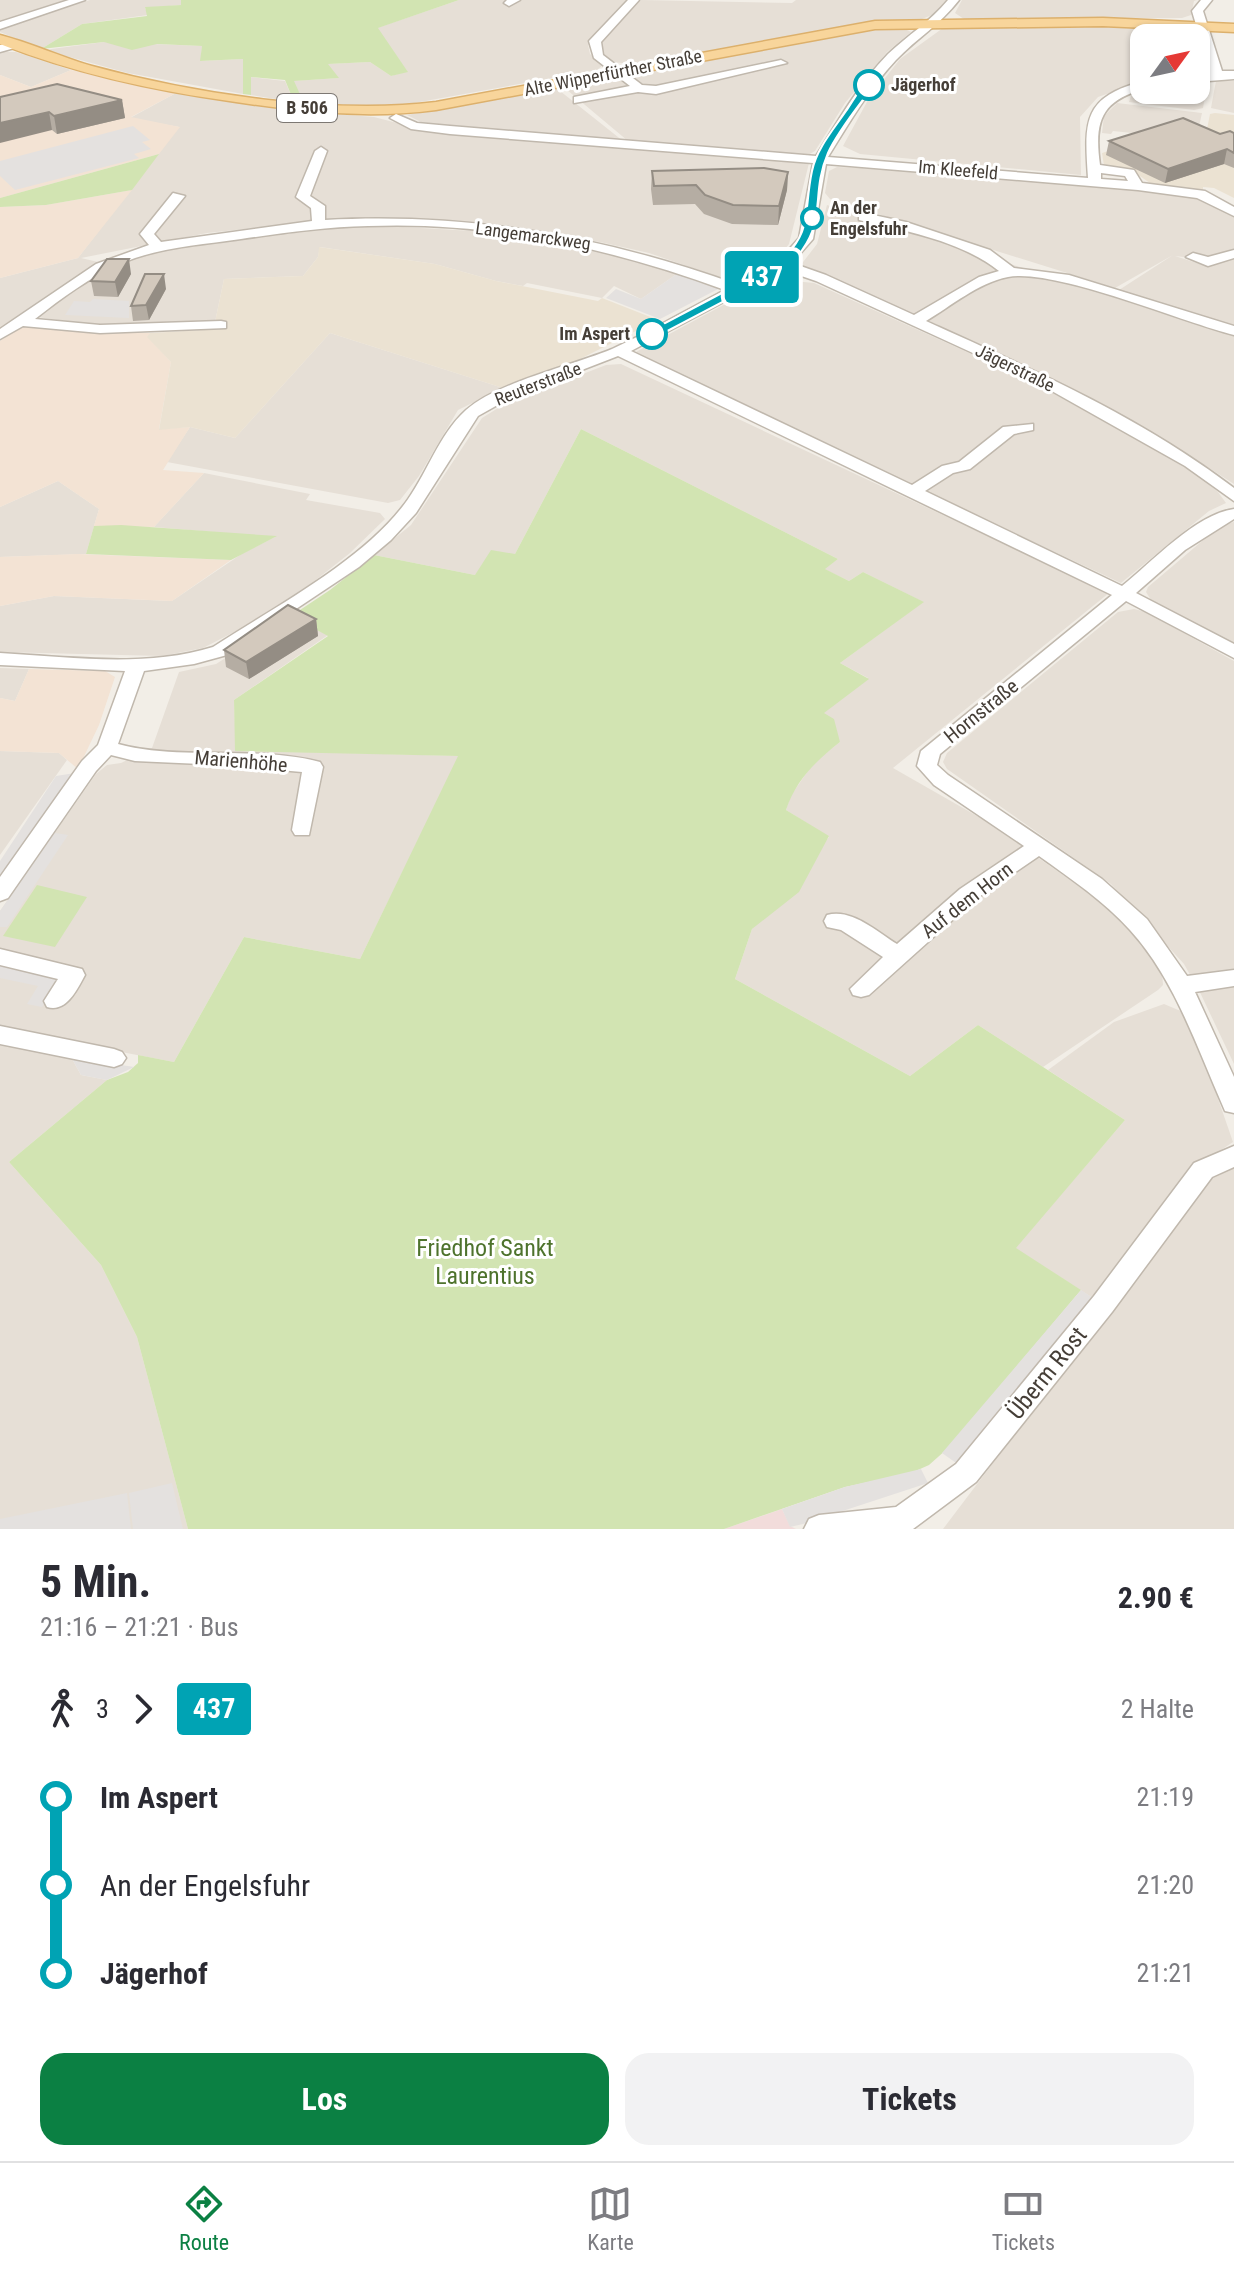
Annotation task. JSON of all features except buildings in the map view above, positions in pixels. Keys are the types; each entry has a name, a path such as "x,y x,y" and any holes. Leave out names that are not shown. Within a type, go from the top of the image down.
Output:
{"main road":[{"name":"Alte Wipperfürther Straße","path":"5,44 147,83 263,102 358,113 412,110 864,27 935,23 1152,24"},
{"name":"Alte Wipperfürther Straße","path":"1210,27 1234,28"}],"street":[{"path":"634,0 595,41 598,56 638,88"},
{"name":"Reuterstraße","path":"0,659 180,663 220,651 353,563 385,536 410,509 472,413 506,394 619,351 783,265 806,239 820,160 854,104 893,56 935,23 954,0"},
{"path":"1200,24 1197,11 1207,0"},
{"path":"0,26 75,1"},
{"path":"1210,53 1217,74"},
{"path":"578,100 638,88 656,90 781,63"},
{"path":"1210,75 1234,75"},
{"path":"1094,175 1090,134 1098,111 1114,97 1113,94 1130,89"},
{"path":"396,118 415,126 440,129 820,160"},
{"path":"319,224 318,206 303,197 321,151"},
{"name":"Im Kleefeld","path":"820,160 1094,175 1129,173 1138,186 1200,194 1234,212"},
{"path":"157,246 147,234 178,196"},
{"path":"864,217 901,225 985,253 1010,272"},
{"name":"Langemarckweg","path":"0,335 83,278 115,260 157,246 319,224 375,222 515,231 606,246 672,264 739,290"},
{"path":"1193,257 1208,262 1234,254"},
{"name":"Jägerstraße","path":"783,265 821,278 1039,378 1191,463 1234,496"},
{"path":"915,321 984,280 1010,272 1036,272 1234,331"},
{"path":"23,322 100,329 221,325"},
{"path":"619,351 1125,594 1234,652"},
{"path":"914,491 948,469 964,466 1009,430 1027,427"},
{"name":"Hornstraße","path":"1234,514 1226,515 1179,546 928,757 927,766 941,780 1094,884 1125,910 1158,950 1181,985 1234,1104"},
{"path":"0,893 89,766 107,747 137,664"},
{"name":"Marienhöhe","path":"107,747 135,755 223,758 313,767 302,830"},
{"name":"Auf dem Horn","path":"861,989 968,894 1039,846"},
{"path":"835,921 847,923 898,956"},
{"path":"0,957 74,975 55,1001"},
{"path":"1181,985 1234,978"},
{"path":"0,1035 114,1058"},
{"name":"Überm Rost","path":"819,1529 906,1524 966,1473 1103,1304 1203,1170 1234,1156"}],"shaded area":[{"path":"0,0 74,0 0,24"},
{"path":"90,0 181,0 181,5 145,8 148,15 82,24 41,49 0,32 0,28"},
{"path":"459,0 629,0 588,45 590,54 603,65 597,70 403,105 367,108 304,103 293,81 338,78 327,64 370,62 391,76 407,71 377,28"},
{"path":"641,0 792,3 796,0 948,0 932,15 922,19 861,25 631,64 613,62 601,52 601,42"},
{"path":"962,0 1197,0 1194,1 1191,15 1182,18 964,19 955,13"},
{"path":"1130,27 1130,86 1098,97 1080,117 1081,175 860,154 843,146 868,100 900,59 943,28"},
{"path":"903,28 911,32 887,52 845,103 815,151 808,155 628,141 560,84 872,30"},
{"path":"104,42 202,46 201,61 243,59 243,94 128,73 44,50"},
{"path":"0,52 16,52 71,70 31,87 0,75"},
{"path":"71,70 176,93 131,117 180,127 159,154 0,198 0,75 31,87"},
{"path":"250,77 285,81 294,102 251,95"},
{"path":"1216,81 1234,81 1234,113 1211,108"},
{"path":"555,87 623,141 427,125 407,115"},
{"path":"176,93 296,111 374,117 432,132 809,163 789,244 777,259 740,278 719,277 649,253 600,242 498,226 443,222 302,223 207,233 81,258 102,263 0,327 0,278 78,258 179,127 130,118"},
{"path":"1117,103 1202,113 1198,131 1151,135 1113,131 1111,134 1102,133 1104,116"},
{"path":"1145,104 1204,104 1203,108 1194,110"},
{"path":"1210,114 1234,115 1234,198 1214,188 1203,187 1203,191 1150,183 1131,170 1104,166 1102,153 1177,130 1206,134"},
{"path":"133,126 150,140 142,142 151,149 134,154 139,158 15,190 0,176 0,161"},
{"path":"837,167 910,170 1195,196 1234,216 1234,251 1209,260 1175,256 1206,266 1234,257 1234,326 1119,290 1173,255 1115,288 830,199 825,193 829,171"},
{"path":"132,190 78,258 0,278 0,207 46,205"},
{"path":"827,205 1234,336 1234,484 1170,443 1048,377 910,312 800,266 817,244"},
{"path":"385,226 491,232 546,239 681,271 641,299 614,286 602,298 527,283 523,286 496,281 435,264 320,247 318,257 303,276 224,279 215,322 94,325 37,317 86,282 122,263 167,248 328,227"},
{"path":"319,247 435,264 496,281 598,301 602,298 658,320 576,361 503,388 330,333 235,438 190,427 159,430 171,362 147,337 150,333 220,329 221,322 215,322 224,279 303,276 318,257"},
{"path":"681,271 722,287 660,319 606,298 616,289 641,299"},
{"path":"772,279 814,283 1027,379 1190,469 1218,492 1226,503 1209,511 1121,583 632,354"},
{"path":"93,299 129,301 129,318 65,315 74,301 90,302"},
{"path":"30,326 88,333 150,333 148,337 171,362 159,429 190,427 163,470 204,473 154,527 94,526 99,509 58,481 0,507 0,341 19,328"},
{"path":"330,333 503,388 458,410 419,476 400,500 388,503 167,462 190,427 235,438"},
{"path":"621,364 1109,593 893,768 984,820 1090,894 1128,927 1162,972 1163,985 1158,990 1043,1067 978,1025 910,1076 735,979 752,929 829,837 786,810 790,797 814,762 840,742 823,713 868,678 840,663 923,602 863,572 849,581 824,569 838,559 581,429 515,554 475,575 374,555 411,525 482,418 503,405 606,365"},
{"path":"204,473 310,494 306,500 380,513 385,519 350,553 312,583 240,629 203,648 162,656 0,652 0,606 54,596 172,601 243,553 275,537 154,527"},
{"path":"58,481 99,509 86,554 0,557 0,507"},
{"path":"1234,522 1234,645 1151,600 1146,592 1221,525"},
{"path":"78,554 231,560 172,601 54,596 0,606 0,557"},
{"path":"1134,609 1146,612 1234,661 1234,975 1193,980 1184,964 1111,884 947,769 943,762 947,753 1118,612"},
{"path":"291,616 328,635 234,700 236,750 459,756 360,959 244,937 174,1062 0,1029 0,911 96,774 107,765 121,763 152,748 179,672 216,664"},
{"path":"0,668 29,669 15,701 0,698"},
{"path":"29,669 105,671 115,677 99,725 78,769 59,753 0,751 0,698 15,701"},
{"path":"0,751 59,753 67,760 0,855"},
{"path":"75,773 0,881 0,861 56,776"},
{"path":"55,833 68,835 7,927 0,927 0,911"},
{"path":"0,964 59,978 42,1007 27,1004 38,986 0,978"},
{"path":"1234,980 1234,1064 1196,984"},
{"path":"1164,1004 1183,1012 1205,1061 1233,1142 1209,1158 1096,1300 1015,1248 1125,1120 1048,1070 1114,1022"},
{"path":"0,1043 71,1057 81,1075 107,1080 9,1162 101,1265 137,1337 188,1529 0,1529"},
{"path":"71,1057 134,1067 107,1080 81,1075"},
{"path":"1234,1168 1234,1529 943,1529 1209,1178 1222,1170"},
{"path":"1081,1290 1096,1300 959,1465 942,1453"},
{"path":"921,1469 928,1483 803,1524 790,1527 782,1509 845,1487"},
{"path":"172,1483 183,1529 133,1529 129,1493"},
{"path":"127,1493 131,1529 0,1529 0,1519"},
{"path":"782,1509 790,1526 796,1529 724,1529"}],"green space":[{"path":"181,0 459,0 378,28 408,72 391,76 370,62 328,64 339,78 294,81 304,103 294,102 285,80 251,77 251,95 243,94 243,59 200,61 202,46 157,44 132,50 104,42 41,49 82,24 147,16 145,7 181,5"},
{"path":"159,154 132,190 46,205 0,207 0,198"},
{"name":"Friedhof Sankt Laurentius","path":"581,429 838,559 825,569 849,581 863,572 924,602 840,663 869,679 824,713 834,719 840,742 808,772 795,789 786,810 829,836 799,892 752,929 735,979 910,1076 978,1025 1125,1120 1016,1248 1081,1290 947,1449 929,1465 911,1473 845,1487 724,1529 188,1529 137,1337 101,1265 9,1162 107,1080 128,1072 138,1063 138,1055 174,1062 244,937 360,959 458,756 235,751 234,700 328,636 291,616 374,555 475,575 491,550 515,554"},
{"path":"121,525 277,536 231,560 86,554 94,526"},
{"path":"37,885 87,897 55,947 3,936"}],"bus line":[{"name":"437","path":"652,334 739,290 783,265 797,252 806,239 812,218 817,170 824,150 869,85"}],"place":[{"name":"Jägerhof","path":"869,85"},
{"name":"An der Engelsfuhr","path":"812,218"},
{"name":"Im Aspert","path":"652,334"}]}
